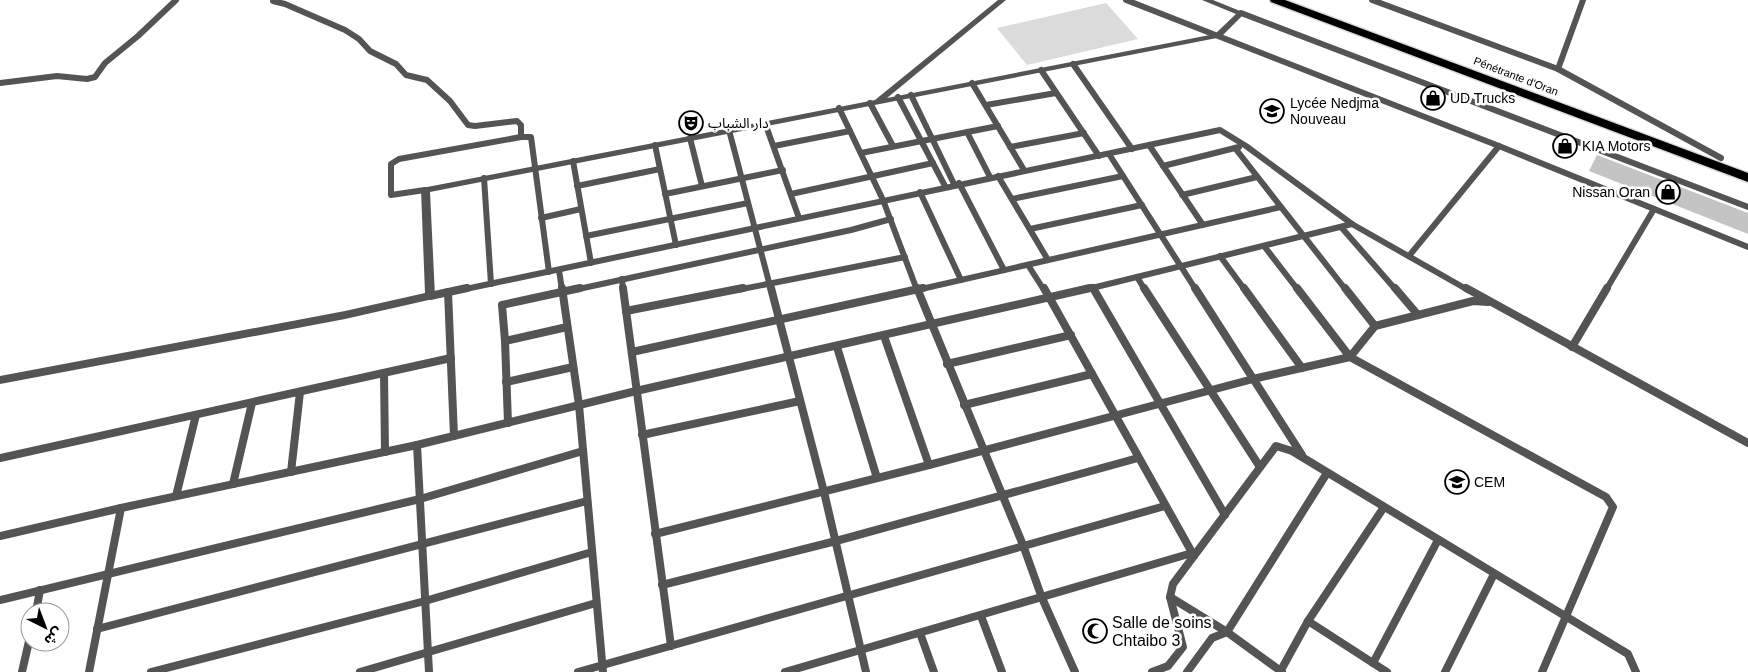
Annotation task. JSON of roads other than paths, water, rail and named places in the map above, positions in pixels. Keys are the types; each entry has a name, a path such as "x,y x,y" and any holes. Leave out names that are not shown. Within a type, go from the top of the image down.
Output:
{"highway":[{"name":"Pénétrante d'Oran","path":"1275,0 1748,178"},
{"name":"Pénétrante d'Oran","path":"1292,0 1748,168"}],"street":[{"path":"0,83 58,76 87,79 95,76 105,62 138,36 176,0"},
{"path":"873,102 1002,0"},
{"path":"1126,0 1499,146 1748,247"},
{"path":"1206,0 1748,207"},
{"path":"1372,0 1558,69 1721,158"},
{"path":"1558,69 1583,0"},
{"path":"273,1 285,4 345,30 359,39 370,51 396,64 406,75 428,80 450,100 468,125 475,126 517,121 521,125 521,137"},
{"path":"549,272 534,168 532,140 528,136 399,159 392,162 391,195 425,190 534,168 655,145 839,108 1217,36 1241,14"},
{"path":"1072,64 1132,149"},
{"path":"1041,70 1099,156"},
{"path":"972,83 1024,170"},
{"path":"986,105 1056,93"},
{"path":"911,95 932,139 1004,270"},
{"path":"898,97 945,186"},
{"path":"873,102 893,146"},
{"path":"839,108 891,219 946,364 1023,545 1042,598 1075,672"},
{"path":"765,123 799,218"},
{"path":"861,153 998,126"},
{"path":"729,130 824,492 866,672"},
{"path":"0,380 345,315 945,186 1220,130 1246,146 1352,224 1490,302 1748,442"},
{"path":"774,146 850,131"},
{"path":"967,132 994,176 1012,199 1048,260"},
{"path":"1010,147 1084,133"},
{"path":"690,138 702,186"},
{"path":"655,145 676,245"},
{"path":"1149,145 1202,225"},
{"path":"1163,166 1246,146"},
{"path":"1409,256 1499,146"},
{"path":"1235,148 1374,326"},
{"path":"1109,154 1305,459"},
{"path":"573,161 591,263"},
{"path":"790,194 933,163"},
{"path":"577,186 660,169"},
{"path":"665,194 782,170"},
{"path":"1012,199 1123,176"},
{"path":"1182,195 1257,177"},
{"path":"484,178 491,284"},
{"path":"425,190 430,296"},
{"path":"920,192 961,280"},
{"path":"586,236 748,203"},
{"path":"1030,229 1142,205"},
{"path":"632,352 918,290 1281,207"},
{"path":"1572,346 1654,209"},
{"path":"541,218 581,210"},
{"path":"508,423 502,305 891,219"},
{"path":"0,536 176,496 417,446 636,391 931,326 1352,224"},
{"path":"1340,227 1418,315"},
{"path":"1264,246 1350,357 1606,497 1613,507 1542,672"},
{"path":"1220,256 1302,368"},
{"path":"626,311 906,257"},
{"path":"1028,264 1071,335 1193,555"},
{"path":"559,270 578,405 603,669"},
{"path":"1137,277 1209,392 1260,467"},
{"path":"622,279 671,646"},
{"path":"1093,288 1225,515"},
{"path":"448,292 454,436"},
{"path":"655,534 1115,417 1253,379 1350,357 1374,326 1473,301 1490,302"},
{"path":"505,341 567,327"},
{"path":"946,364 1071,335"},
{"path":"884,336 929,465"},
{"path":"837,347 877,478"},
{"path":"0,458 451,358"},
{"path":"506,382 573,367"},
{"path":"384,373 385,452"},
{"path":"964,405 1092,374"},
{"path":"291,472 300,392"},
{"path":"642,435 800,401"},
{"path":"233,484 252,402"},
{"path":"176,496 196,415"},
{"path":"417,446 429,672"},
{"path":"1152,672 1168,666 1183,647 1170,597 1173,584 1276,446 1292,451 1628,654 1636,672"},
{"path":"0,600 420,499 583,451"},
{"path":"662,585 836,541 1138,458"},
{"path":"1187,672 1212,638 1227,632 1327,473"},
{"path":"97,629 587,501"},
{"path":"578,672 603,669 671,646 847,594 1165,506"},
{"path":"1170,597 1227,632 1281,672 1308,622 1384,507"},
{"path":"89,672 121,508"},
{"path":"1373,662 1438,540"},
{"path":"150,672 425,601 592,552"},
{"path":"785,672 1193,555"},
{"path":"1445,672 1494,574"},
{"path":"38,602 40,590"},
{"path":"360,672 596,604"},
{"path":"981,616 1002,672"},
{"path":"1308,622 1388,672"},
{"path":"920,633 934,672"},
{"path":"22,672 27,652"}],"place":[{"name":"UD Trucks","path":"1433,98"},
{"name":"Lycée Nedjma Nouveau","path":"1272,111"},
{"name":"دار الشباب","path":"691,123"},
{"name":"KIA Motors","path":"1565,146"},
{"name":"Nissan Oran","path":"1668,192"},
{"name":"CEM","path":"1457,482"},
{"name":"Salle de soins Chtaibo 3","path":"1095,631"}]}
